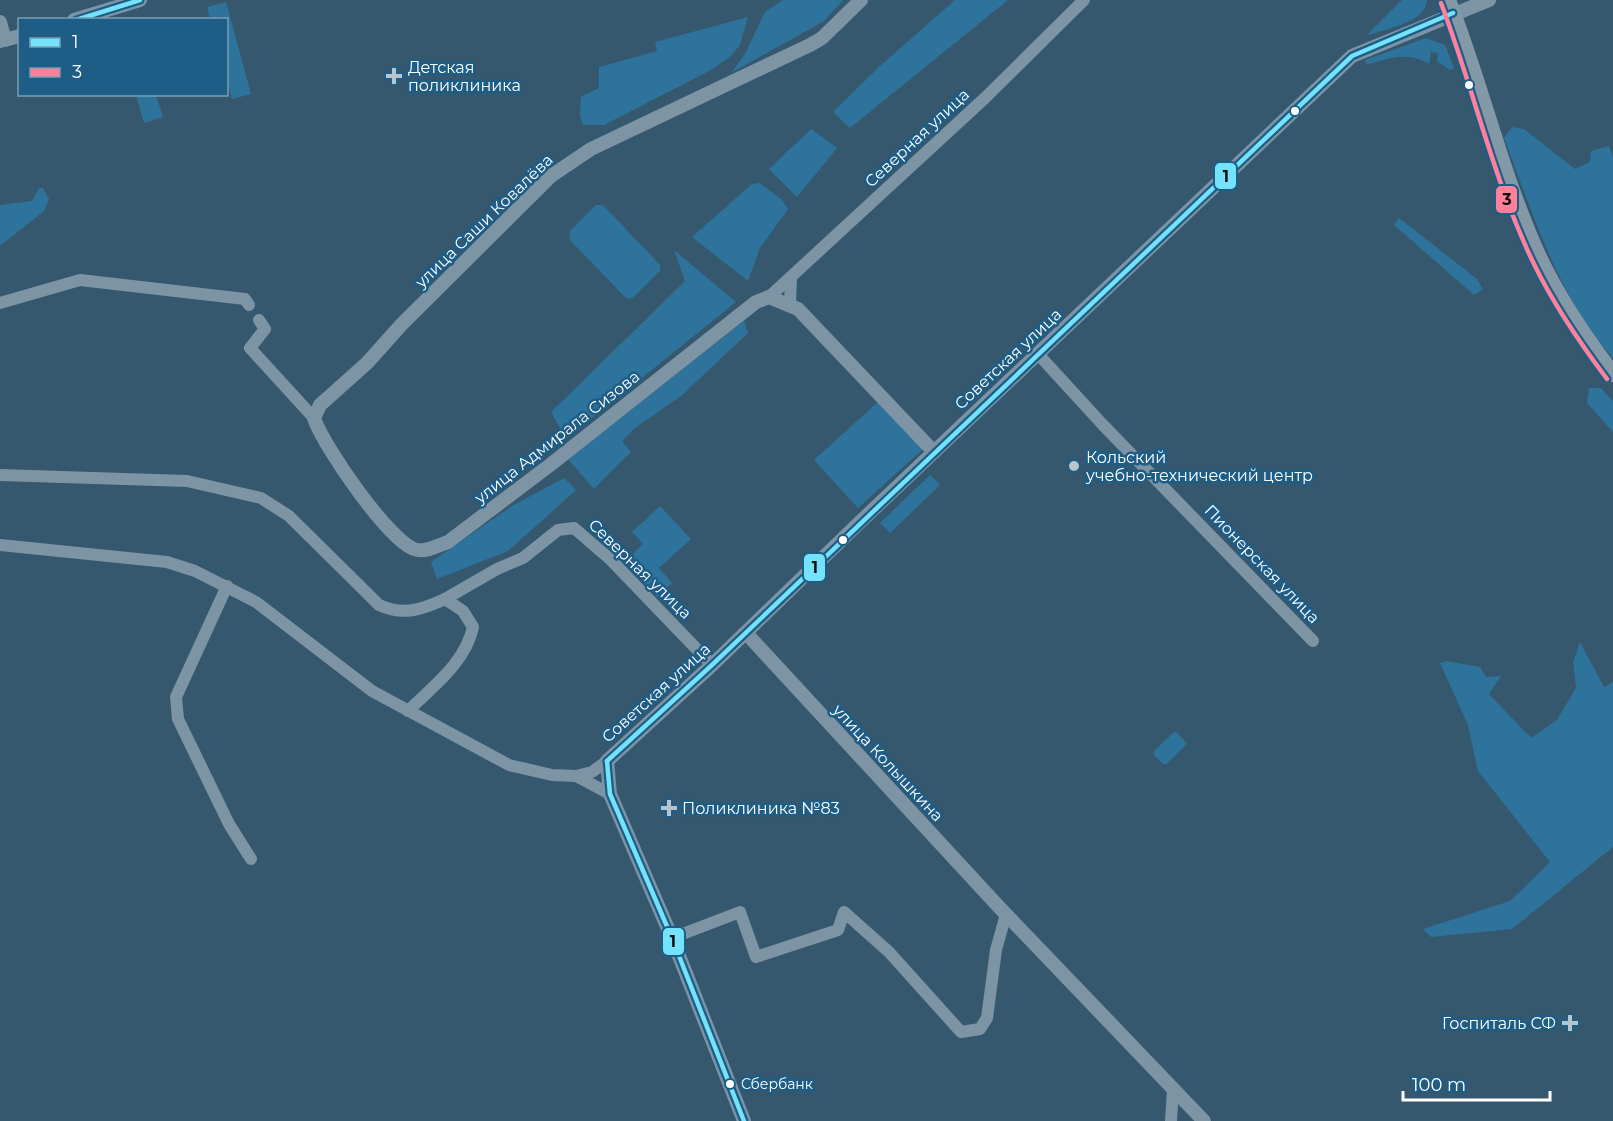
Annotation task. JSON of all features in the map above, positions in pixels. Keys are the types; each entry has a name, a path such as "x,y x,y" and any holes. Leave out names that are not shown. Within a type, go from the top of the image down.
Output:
{"main road":[{"path":"1451,7 1486,117 1535,249 1586,339 1613,374"}],"street":[{"path":"81,18 140,0"},
{"name":"улица Саши Ковалёва","path":"314,418 320,405 367,363 402,324 551,176 591,149 810,45 822,38 861,0"},
{"name":"Северная улица","path":"769,297 986,97 1084,0"},
{"name":"Советская улица","path":"607,761 746,633 933,452 1352,56 1451,7 1489,0"},
{"path":"0,22 3,41 18,37"},
{"path":"790,304 791,277"},
{"path":"0,303 80,280 245,299 249,305"},
{"path":"769,297 790,304 933,452"},
{"name":"улица Адмирала Сизова","path":"260,320 265,329 250,348 314,418 323,438 385,525 402,542 417,550 429,550 457,535 550,465 756,302 769,297"},
{"name":"Пионерская улица","path":"1038,354 1103,425 1313,641"},
{"path":"0,475 187,481 226,488 261,498 278,507 379,605 393,612 408,612 445,599 463,611 473,627 471,635 465,651 451,668 408,711"},
{"name":"Северная улица","path":"445,599 497,569 523,558 558,530 574,528 611,560 712,665"},
{"path":"0,545 167,562 227,586 265,608 372,691 509,765 543,774 576,776 592,772 607,761"},
{"path":"227,586 176,698 178,719 229,824 251,859"},
{"name":"улица Колышкина","path":"746,633 1006,915 1203,1121"},
{"path":"607,761 610,794 672,938 744,1121"},
{"path":"576,776 610,794"},
{"path":"672,938 740,912 756,957 838,930 843,912 889,952 961,1032 980,1029 987,1018 996,950 1006,915"},
{"path":"1171,1121 1173,1089"}],"shaded area":[{"path":"783,0 843,0 824,21 731,73 745,54 765,12"},
{"path":"955,0 1008,0 850,128 833,112 880,66"},
{"path":"1402,0 1427,0 1425,8 1412,20 1366,36"},
{"path":"226,2 251,94 232,99 228,83 228,18 210,18 207,7"},
{"path":"748,17 740,45 730,57 711,70 604,125 583,125 580,115 581,97 599,88 599,67 657,51 655,42"},
{"path":"1426,38 1445,45 1454,68 1450,70 1437,61 1438,53 1431,52 1429,64 1414,58 1399,57 1367,65 1365,60"},
{"path":"136,96 156,96 163,117 144,123"},
{"path":"1512,127 1524,129 1575,169 1590,162 1591,151 1609,146 1613,157 1613,358 1577,309 1549,254 1504,138"},
{"path":"811,129 837,148 797,197 769,169"},
{"path":"760,183 781,199 788,209 760,248 748,281 692,237 752,184"},
{"path":"39,188 43,188 49,199 44,211 0,246 0,205 32,201"},
{"path":"596,205 603,205 660,265 660,271 632,299 626,298 569,239 570,231"},
{"path":"1399,218 1477,279 1483,289 1474,295 1394,225"},
{"path":"674,250 736,302 566,439 551,412 685,281"},
{"path":"744,321 748,333 681,396 635,428 622,441 631,452 594,489 568,459"},
{"path":"1589,388 1601,388 1613,401 1613,432 1587,403"},
{"path":"879,401 923,449 858,508 814,460"},
{"path":"930,475 940,485 890,533 880,523"},
{"path":"564,478 576,490 508,551 437,579 431,562 512,506"},
{"path":"660,506 691,539 659,568 672,583 657,597 625,562 643,544 632,532"},
{"path":"1580,642 1604,687 1613,682 1613,847 1512,929 1431,937 1423,929 1510,901 1550,862 1478,771 1468,725 1440,663 1447,661 1480,667 1486,677 1501,676 1489,694 1531,738 1557,720 1576,688 1573,662"},
{"path":"1174,732 1177,732 1187,744 1167,764 1163,764 1154,755 1154,751"}],"transit line":[{"name":"1","path":"82,18 140,0"},
{"name":"3","path":"1441,3 1496,169 1535,266 1559,310 1607,379"},
{"name":"1","path":"607,761 712,665 1352,56 1453,13"},
{"name":"1","path":"607,761 610,794 672,938 744,1121"}],"place":[{"name":"Детская поликлиника","path":"394,76"},
{"name":"Кольский учебно-технический центр","path":"1074,466"},
{"name":"Поликлиника №83","path":"669,808"},
{"name":"Госпиталь СФ","path":"1570,1023"},
{"name":"Сбербанк","path":"730,1084"}]}
